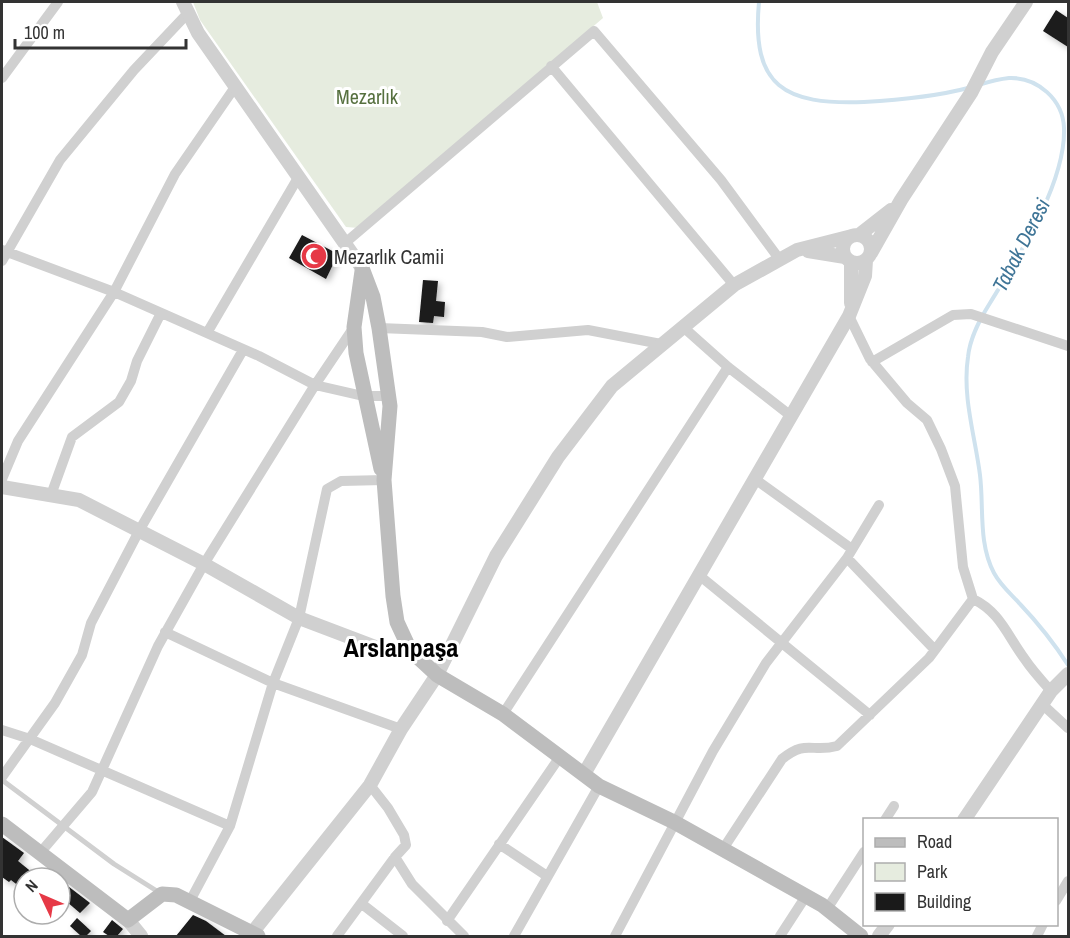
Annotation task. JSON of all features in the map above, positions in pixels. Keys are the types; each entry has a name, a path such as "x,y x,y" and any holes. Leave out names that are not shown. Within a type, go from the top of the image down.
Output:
{"main road":[{"path":"362,268 354,327 356,352 363,396 384,480"},
{"path":"362,268 373,297 380,328 388,396 384,480 397,622 410,651 437,675 503,714 599,786 674,822 807,896 861,936"},
{"path":"2,824 128,920 162,894 176,895 255,935"}],"street":[{"path":"2,78 58,2"},
{"path":"797,250 859,263 868,256 901,200 971,93 992,52 1026,2"},
{"path":"362,268 235,87 185,7 60,160 3,255 114,292 207,333 315,385 363,396 388,396"},
{"path":"345,243 594,31 721,180 780,260"},
{"path":"551,66 734,285"},
{"path":"2,479 18,441 114,292 175,174 235,87"},
{"path":"207,333 299,176"},
{"path":"901,200 879,221 846,242 850,312 872,362 907,403 927,420 941,449 955,486 963,567 973,599 986,605 1001,620 1023,657 1051,691"},
{"path":"255,935 370,785 400,729 437,675 496,556 558,457 612,386 734,285 797,250 856,236 866,239 871,245 865,276 850,312 584,774"},
{"path":"51,495 72,437 85,425 108,413 119,402 131,381 137,361 160,313"},
{"path":"872,362 953,315 971,314 1068,346"},
{"path":"682,326 728,367 791,416"},
{"path":"40,853 92,792 165,632 204,564 315,385 354,327"},
{"path":"380,328 482,332 507,337 588,330 661,344"},
{"path":"2,779 82,656 91,623 139,531 243,350"},
{"path":"503,714 728,367"},
{"path":"755,479 849,554 935,650"},
{"path":"190,901 230,826 273,683 299,618 327,489 341,481 384,480"},
{"path":"2,487 80,500 204,564 299,618 386,651 410,651"},
{"path":"615,936 713,751 782,643 849,554 879,505"},
{"path":"699,576 870,715"},
{"path":"723,849 782,759 796,747 825,749 837,746 935,650 973,599"},
{"path":"165,632 273,683 400,729"},
{"path":"965,818 1051,691 1066,676"},
{"path":"1042,704 1068,728"},
{"path":"2,730 30,739 230,826"},
{"path":"447,921 560,758"},
{"path":"337,936 406,845 404,835 370,785"},
{"path":"514,936 599,786"},
{"path":"886,818 894,806"},
{"path":"499,844 547,876"},
{"path":"826,909 863,854"},
{"path":"395,857 412,884 464,936"},
{"path":"1058,898 1068,882"},
{"path":"780,936 807,896"},
{"path":"362,904 399,934"},
{"path":"128,920 141,936"},
{"path":"384,936 399,934"}],"lane":[{"path":"2,779 114,864 162,894"}],"green space":[{"name":"Mezarlık","path":"193,2 597,2 603,18 359,228 346,227 200,20"}],"building":[{"path":"1056,10 1068,18 1068,47 1043,31"},
{"name":"Mezarlık Camii","path":"302,235 338,254 326,279 289,258"},
{"path":"423,280 438,281 436,301 445,302 444,317 434,316 433,323 419,322"},
{"path":"2,837 24,853 18,861 24,866 12,866 12,881 9,882 2,877"},
{"path":"72,889 90,903 80,913 72,906"},
{"path":"193,915 206,921 226,936 176,936"},
{"path":"77,918 91,931 86,936 81,936 70,926"},
{"path":"112,920 123,929 117,936 109,936 103,932"}],"waterway":[{"name":"Tabak Deresi","path":"759,2 758,31 761,54 768,72 779,85 794,94 813,100 864,102 916,98 968,88"},
{"name":"Tabak Deresi","path":"978,85 1009,78 1030,81 1047,92 1059,108 1063,118 1063,149 1049,195 1014,264 976,328 969,350 967,386 980,475 984,537 989,561 1000,582 1039,626 1068,665"}],"place":[{"name":"Mezarlık Camii","path":"314,256"}],"district":[{"name":"Arslanpaşa","path":"401,647"}]}
